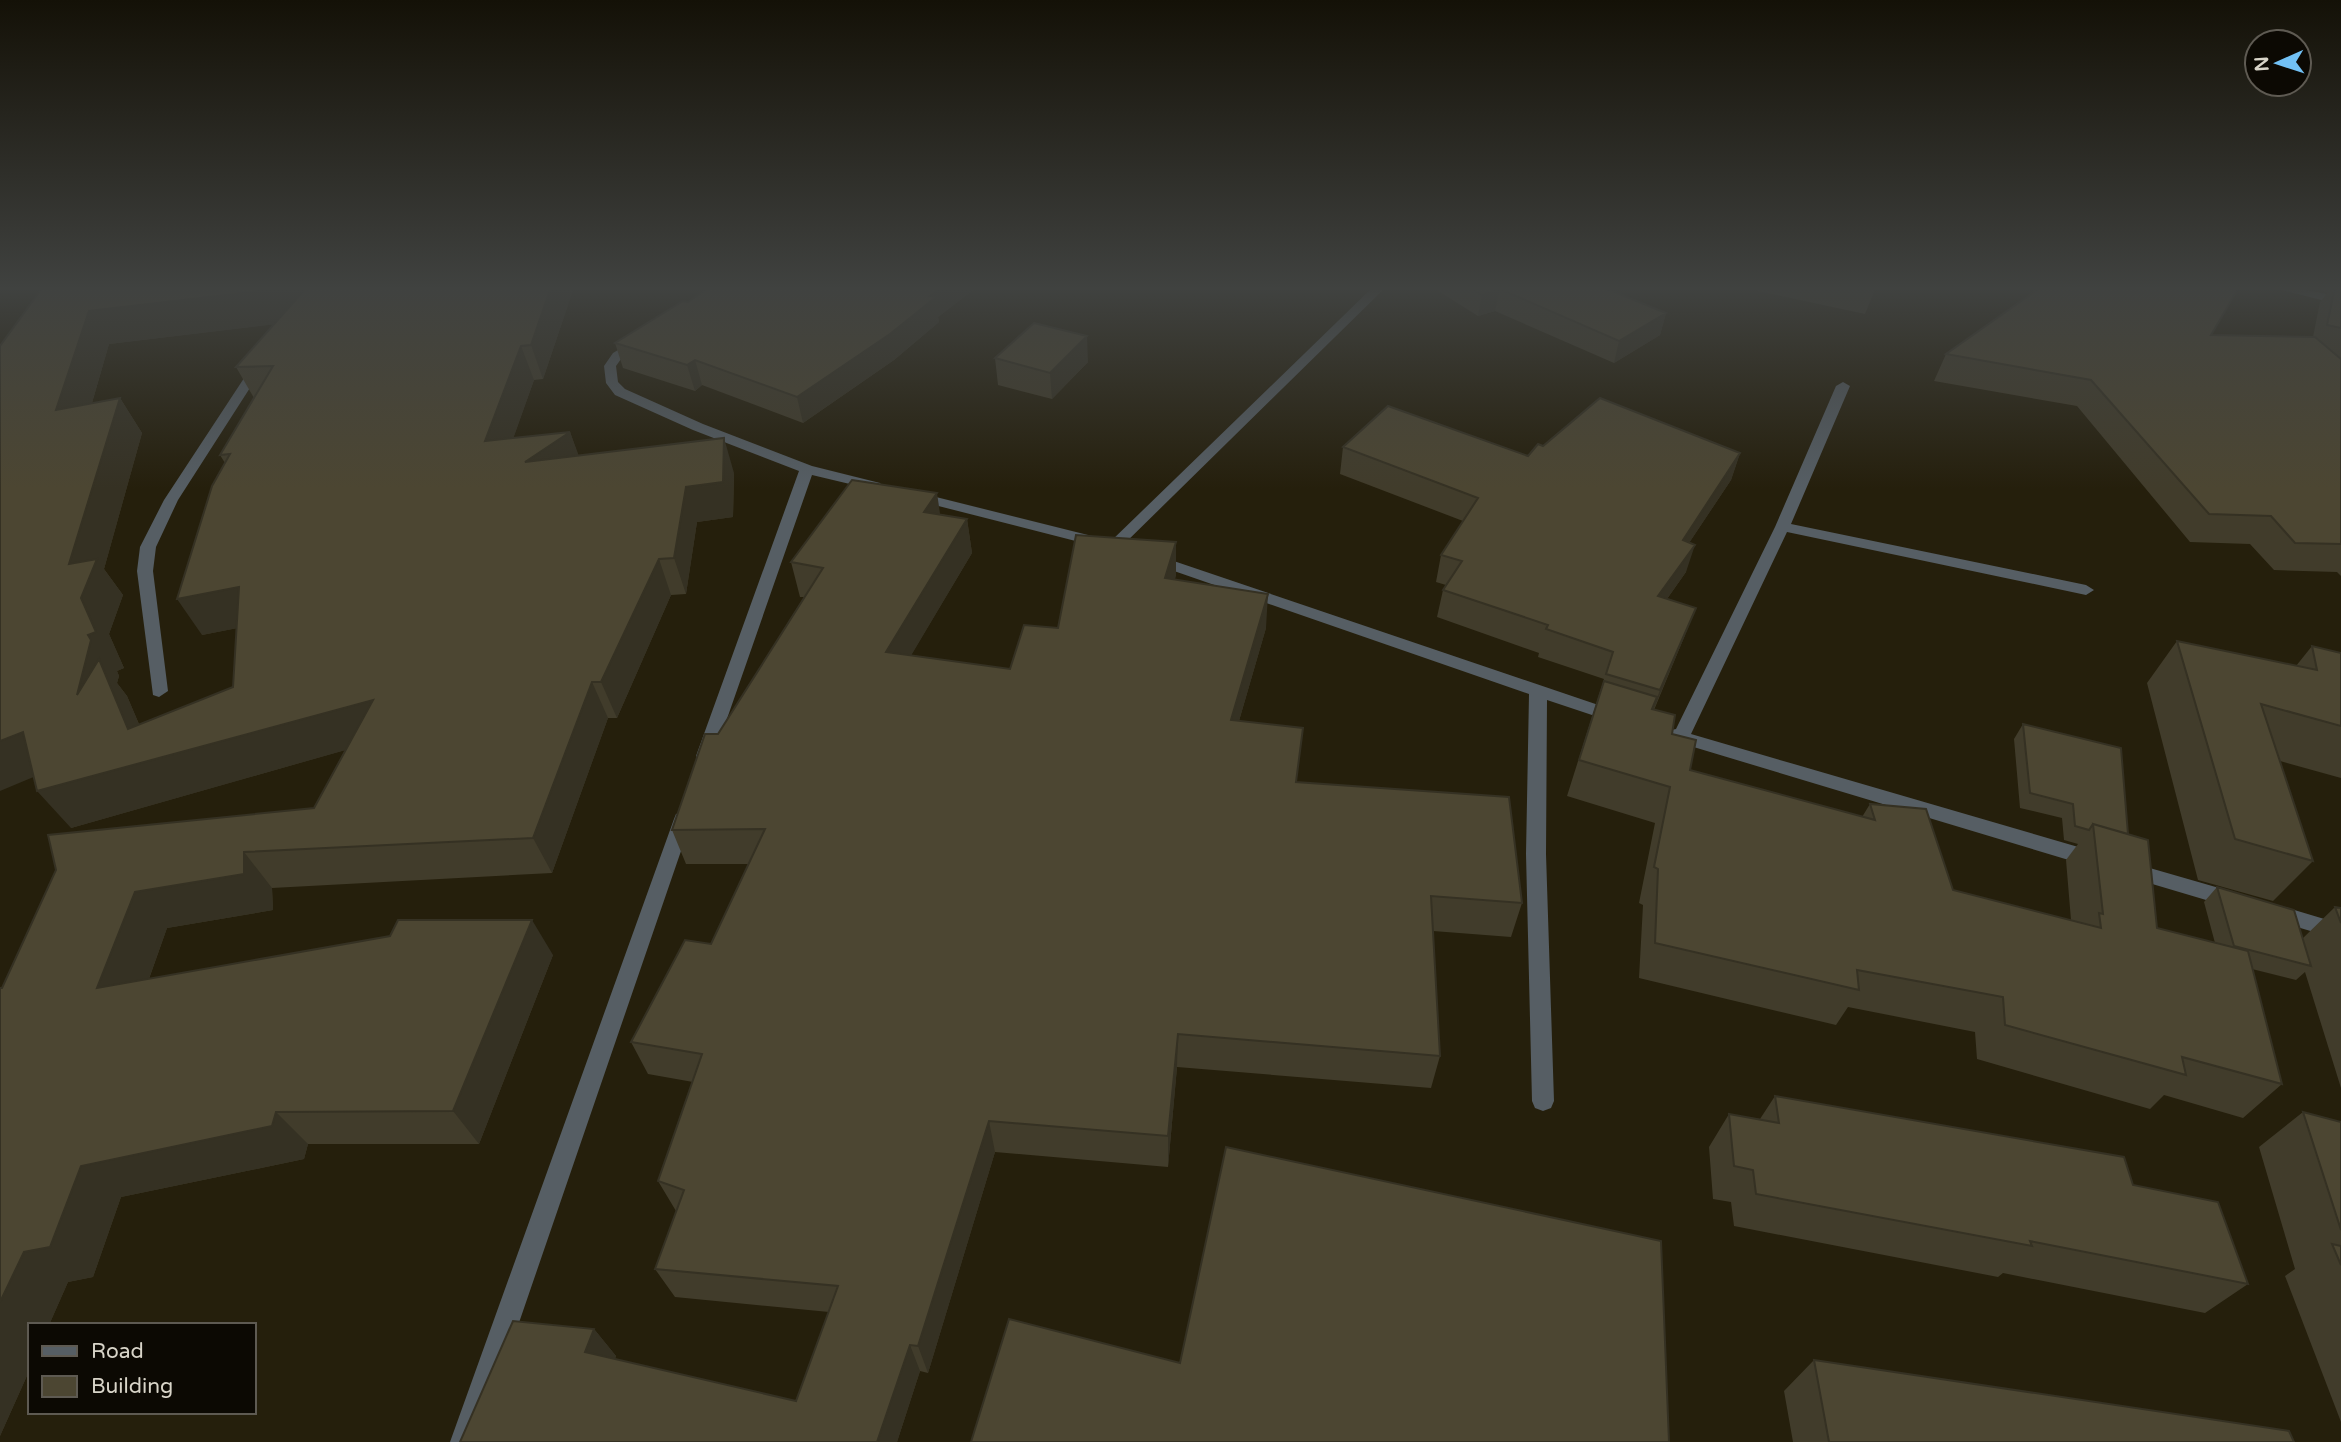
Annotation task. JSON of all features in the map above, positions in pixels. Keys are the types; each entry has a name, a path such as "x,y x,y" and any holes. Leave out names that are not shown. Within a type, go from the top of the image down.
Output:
{"street":[{"path":"620,354 610,366 612,383 620,392 698,427 807,469 1128,551 1629,721"},
{"path":"1128,551 1316,354"},
{"path":"159,691 145,571 148,547 171,500 264,356"},
{"path":"1681,737 1782,527 1843,386"},
{"path":"700,770 807,469"},
{"path":"1782,527 2086,590"},
{"path":"1538,692 1536,854 1543,1101"},
{"path":"1655,729 2341,932"},
{"path":"464,1442 691,796"}],"building":[{"path":"0,354 75,354 56,410 120,398 69,564 97,559 81,598 96,632 88,635 91,640 77,695 99,659 128,729 233,687 239,587 177,599 212,486 230,454 220,455 273,366 236,367 247,354 518,354 485,441 570,432 525,462 724,438 723,482 686,487 674,558 659,559 601,682 592,682 533,838 244,852 244,874 135,892 97,988 390,936 398,920 532,920 453,1111 276,1112 272,1126 81,1166 50,1247 24,1252 0,1302 0,988 56,870 48,835 314,808 373,700 37,791 23,732 0,741"},
{"path":"652,354 860,354 797,397 695,360 687,365"},
{"path":"999,354 1069,354 1050,373 995,358"},
{"path":"1948,354 2335,354 2341,359 2341,544 2295,543 2271,516 2209,514 2091,380"},
{"path":"1600,398 1740,453 1683,540 1695,545 1658,596 1696,608 1660,690 1606,674 1613,652 1546,629 1548,625 1443,590 1462,561 1441,555 1478,498 1343,447 1388,406 1528,456 1538,444 1543,446"},
{"path":"852,480 937,493 924,512 967,519 886,652 1010,669 1024,625 1058,628 1076,535 1176,542 1165,578 1268,594 1231,720 1303,728 1296,782 1509,797 1522,903 1431,896 1440,1056 1178,1034 1168,1136 989,1121 918,1346 910,1345 877,1442 460,1442 513,1321 594,1329 585,1352 796,1401 838,1286 655,1269 684,1190 658,1181 702,1054 631,1042 685,940 711,944 765,829 672,830 705,734 718,734 823,568 791,562"},
{"path":"2177,641 2317,670 2312,646 2341,653 2341,726 2261,704 2313,861 2235,839"},
{"path":"1604,681 1657,697 1652,709 1675,715 1672,734 1696,740 1690,770 1875,820 1870,804 1926,809 1953,890 2101,928 2099,913 2103,914 2093,824 2148,840 2157,928 2248,951 2282,1084 2182,1057 2186,1075 2005,1025 2003,997 1857,970 1859,990 1655,943 1658,869 1654,867 1670,787 1579,760"},
{"path":"2023,724 2121,748 2128,834 2093,824 2089,830 2075,826 2073,804 2030,793"},
{"path":"2217,887 2294,910 2311,966 2234,946"},
{"path":"2335,907 2341,908 2341,923"},
{"path":"1775,1096 2124,1157 2133,1185 2218,1202 2248,1284 2030,1241 2032,1246 1756,1194 1753,1170 1734,1166 1729,1114 1779,1123"},
{"path":"2303,1112 2341,1122 2341,1230"},
{"path":"1226,1147 1661,1241 1669,1442 971,1442 1009,1319 1180,1363"},
{"path":"2332,1244 2341,1246 2341,1265"},
{"path":"1814,1360 2289,1431 2294,1442 1829,1442"}]}
